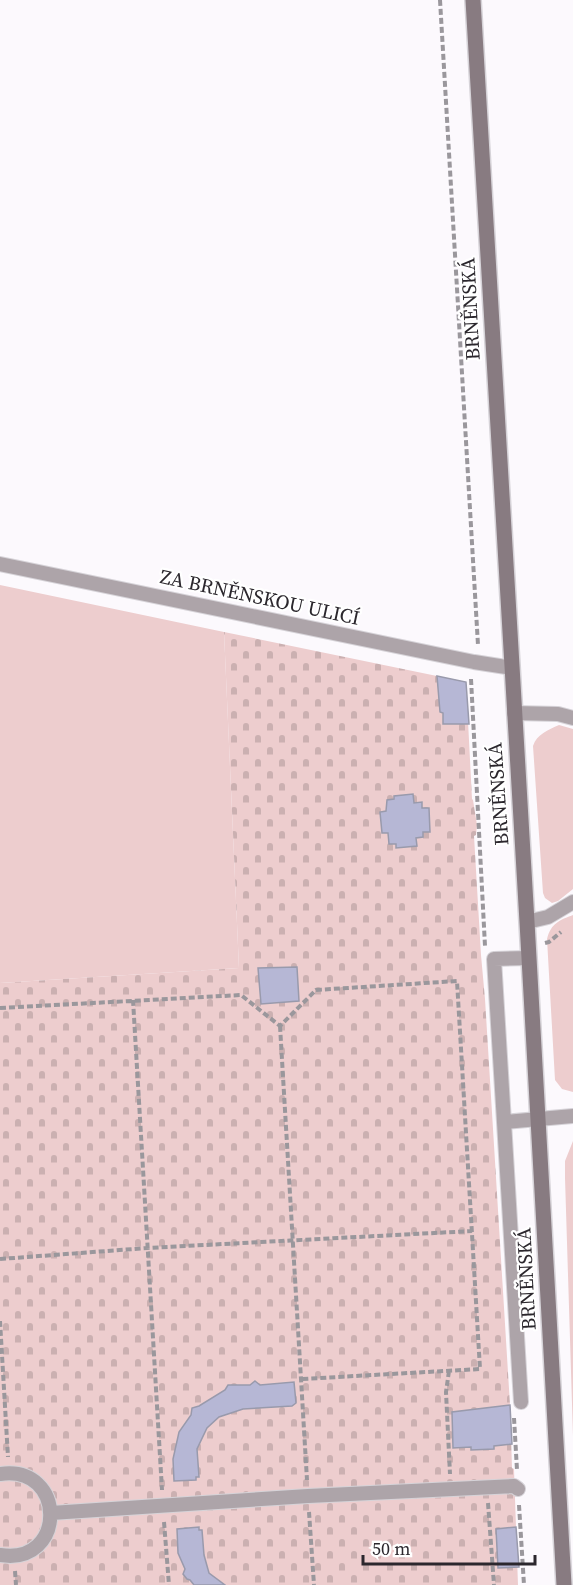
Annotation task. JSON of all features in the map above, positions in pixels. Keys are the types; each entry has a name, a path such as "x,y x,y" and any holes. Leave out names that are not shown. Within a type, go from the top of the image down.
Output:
{"main road":[{"name":"BRNĚNSKÁ","path":"472,0 538,1120 566,1506 564,1585"}],"lane":[{"name":"ZA BRNĚNSKOU ULICÍ","path":"0,564 512,668"},
{"path":"514,712 558,714 573,718"},
{"path":"527,922 548,917 573,902"},
{"path":"521,1402 494,959 529,958"},
{"path":"504,1122 573,1116"},
{"path":"0,1555 20,1555 37,1546 48,1531 51,1513 46,1494 39,1485 27,1476 4,1474"},
{"path":"51,1513 308,1496 514,1486 518,1489"}],"path":[{"path":"440,0 478,644 474,662"},
{"path":"280,1026 316,990 457,981 480,1369 302,1379"},
{"path":"0,1008 241,995 280,1026 314,1585"},
{"path":"133,1000 169,1585"},
{"path":"0,1259 147,1248 472,1231"},
{"path":"0,1322 4,1474"},
{"path":"448,1371 446,1392 451,1490"},
{"path":"487,1488 494,1585"}],"green space":[{"path":"0,585 224,632 239,968 0,983"},
{"path":"224,632 466,682 472,799 477,825 474,836 512,1468 514,1469 518,1585 0,1585 0,983 239,968"},
{"path":"559,725 573,729 573,889 552,903 545,898 543,893 533,746 540,735"},
{"path":"573,915 573,1092 562,1089 555,1080 547,939 554,926"},
{"path":"573,1141 573,1436 565,1161"}],"building":[{"path":"437,676 466,682 469,724 443,724"},
{"path":"413,794 414,803 422,802 422,808 429,808 430,832 423,832 423,837 416,838 417,846 396,848 396,844 389,844 388,833 382,833 380,812 386,811 387,800 394,799 394,796"},
{"path":"297,967 299,1001 261,1004 258,968"},
{"path":"255,1381 260,1385 294,1382 296,1403 292,1406 243,1409 219,1417 207,1428 197,1449 199,1477 196,1477 196,1480 174,1481 173,1459 179,1432 191,1415 192,1408 225,1390 228,1385 250,1385"},
{"path":"510,1405 512,1444 494,1446 494,1449 453,1448 452,1412"},
{"path":"199,1527 199,1530 202,1530 204,1555 209,1573 225,1585 194,1585 183,1574 185,1569 178,1553 177,1529"},
{"path":"516,1527 519,1567 498,1568 496,1529"}]}
